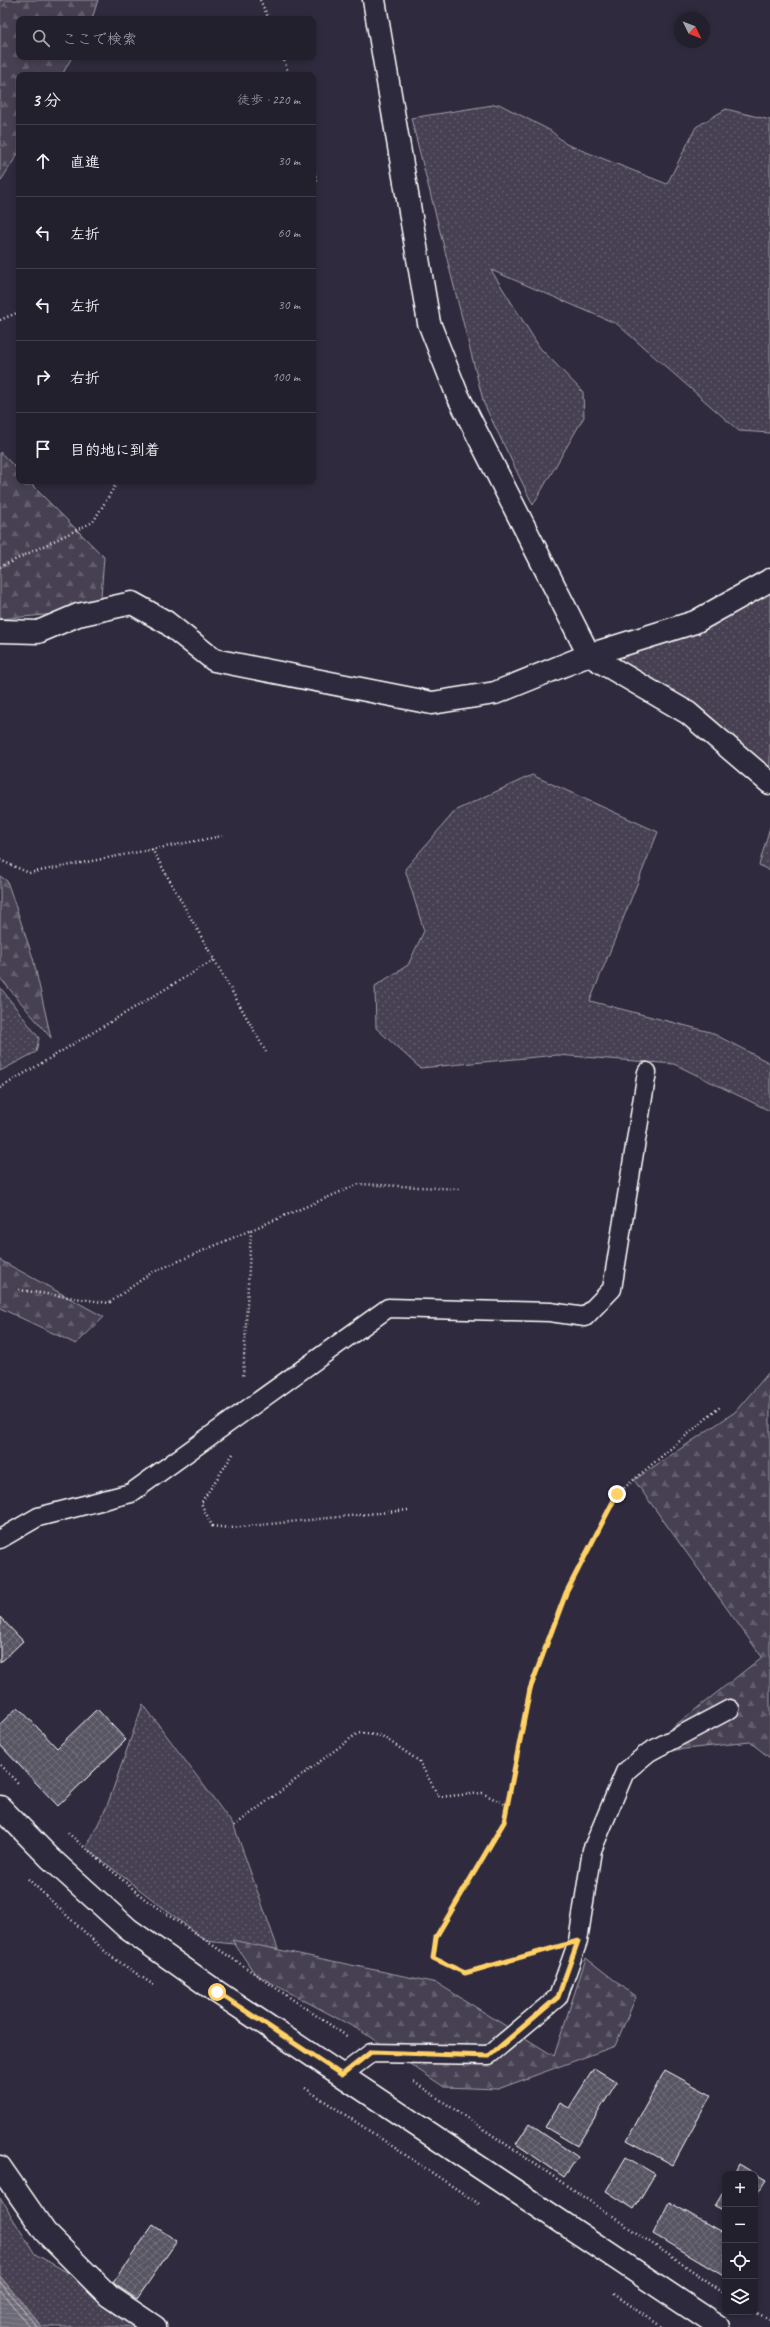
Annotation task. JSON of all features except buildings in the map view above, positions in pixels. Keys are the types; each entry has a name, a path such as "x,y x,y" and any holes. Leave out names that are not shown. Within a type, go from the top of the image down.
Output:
{"street":[{"path":"374,0 429,323 457,394 589,655 688,713 770,783"},
{"path":"0,631 38,632 78,615 132,603 166,622 214,660 432,703 495,693 589,655 695,622 770,580"},
{"path":"0,1807 50,1858 128,1929 342,2075 720,2327"},
{"path":"0,2167 45,2232 109,2296 156,2327"}],"lane":[{"path":"0,1539 38,1517 131,1493 242,1415 388,1308 550,1312 585,1317 612,1288 647,1072"},
{"path":"342,2075 371,2052 489,2056 558,1997 578,1941 592,1850 625,1772 649,1752 730,1709"}],"path":[{"path":"260,0 268,16"},
{"path":"284,60 288,72"},
{"path":"0,320 16,313"},
{"path":"0,567 93,522 116,484"},
{"path":"0,860 29,873 222,836"},
{"path":"152,849 266,1052"},
{"path":"0,1088 214,960"},
{"path":"19,1290 108,1303 151,1273 358,1184 460,1189"},
{"path":"242,1415 251,1230"},
{"path":"578,1941 465,1973 433,1958 436,1937 504,1822 530,1689 566,1593 617,1494 720,1407"},
{"path":"236,1450 201,1503 212,1526 230,1528 408,1510"},
{"path":"234,1826 358,1733 382,1736 419,1761 439,1797 482,1793 508,1805"},
{"path":"758,2314 770,2319"}],"green space":[{"path":"0,0 98,0 93,16 16,16 16,60 70,60 64,72 16,72 16,157 0,182"},
{"path":"499,104 551,131 566,144 667,184 696,127 726,109 770,120 770,433 739,431 617,324 491,270 540,348 583,392 584,417 533,505 484,404 411,118"},
{"path":"0,452 16,468 16,484 31,484 104,557 100,610 0,619"},
{"path":"770,580 770,792 709,715 596,659"},
{"path":"532,775 658,832 590,1001 710,1032 770,1063 770,1111 674,1064 557,1055 420,1068 376,1028 375,986 408,965 424,931 405,869 456,810"},
{"path":"770,827 770,871 759,865"},
{"path":"0,876 7,881 33,958 51,1038 0,978"},
{"path":"0,987 39,1038 36,1052 0,1071"},
{"path":"0,1260 104,1317 76,1344 0,1308"},
{"path":"770,1371 770,1758 750,1742 639,1754 762,1657 634,1480 735,1412"},
{"path":"143,1704 234,1826 278,1949 206,1941 86,1848 107,1806"},
{"path":"232,1940 437,1983 554,2056 586,1958 636,1997 615,2046 498,2089 444,2087 361,2031 255,1974"},
{"path":"0,2198 35,2254 164,2327 0,2327"}],"water":[{"path":"0,2276 42,2327 0,2327"}],"route":[{"path":"217,1992 342,2075 371,2052 489,2056 558,1997 578,1941 465,1973 433,1958 436,1937 504,1822 530,1689 566,1593 617,1494"}]}
